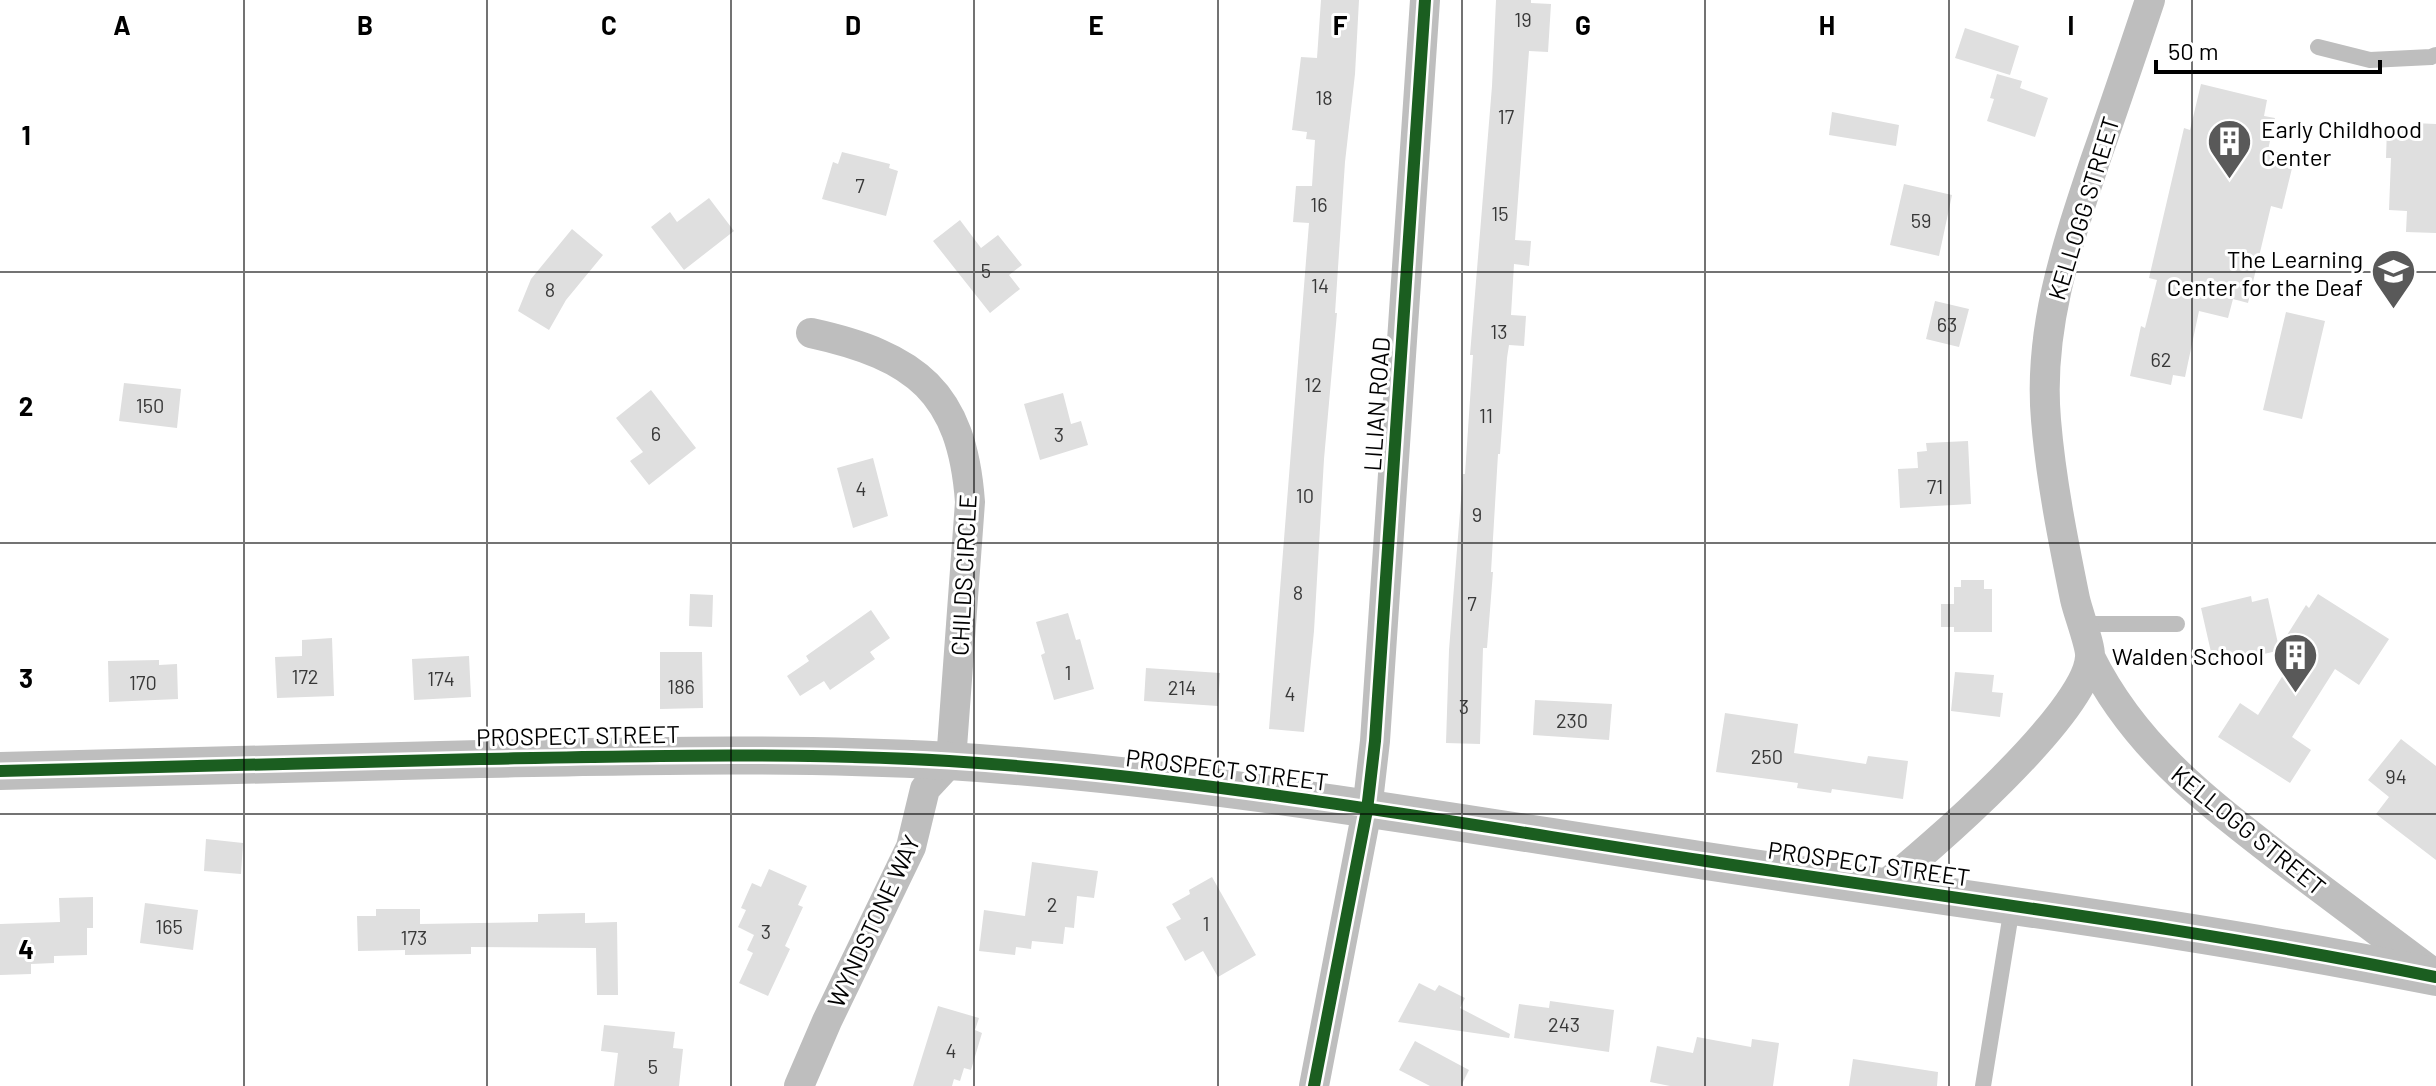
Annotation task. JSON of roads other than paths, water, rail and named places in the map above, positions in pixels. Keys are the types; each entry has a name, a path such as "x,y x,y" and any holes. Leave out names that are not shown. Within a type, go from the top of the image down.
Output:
{"street":[{"name":"LILIAN ROAD","path":"1314,1086 1367,810 1375,741 1425,0"},
{"name":"KELLOGG STREET","path":"2150,0 2062,262 2045,346 2043,382 2051,462 2063,541 2090,657 2121,710 2170,768 2239,827 2436,976"},
{"name":"CHILDS CIRCLE","path":"811,333 865,348 903,367 921,379 944,402 958,431 967,466 970,502 951,761"},
{"path":"1881,888 1947,832 2031,749 2074,695 2090,657"},
{"name":"PROSPECT STREET","path":"0,771 655,755 951,761 1140,780 1367,810 2012,907 2436,976"},
{"name":"WYNDSTONE WAY","path":"799,1086 911,847 925,789 951,761"}],"lane":[{"path":"2318,47 2370,60 2436,55"},
{"path":"2081,624 2177,624"},
{"path":"1983,1086 2012,907"}],"place":[{"name":"Early Childhood Center","path":"2230,181"},
{"name":"The Learning Center for the Deaf","path":"2394,311"},
{"name":"Walden School","path":"2295,694"}]}
